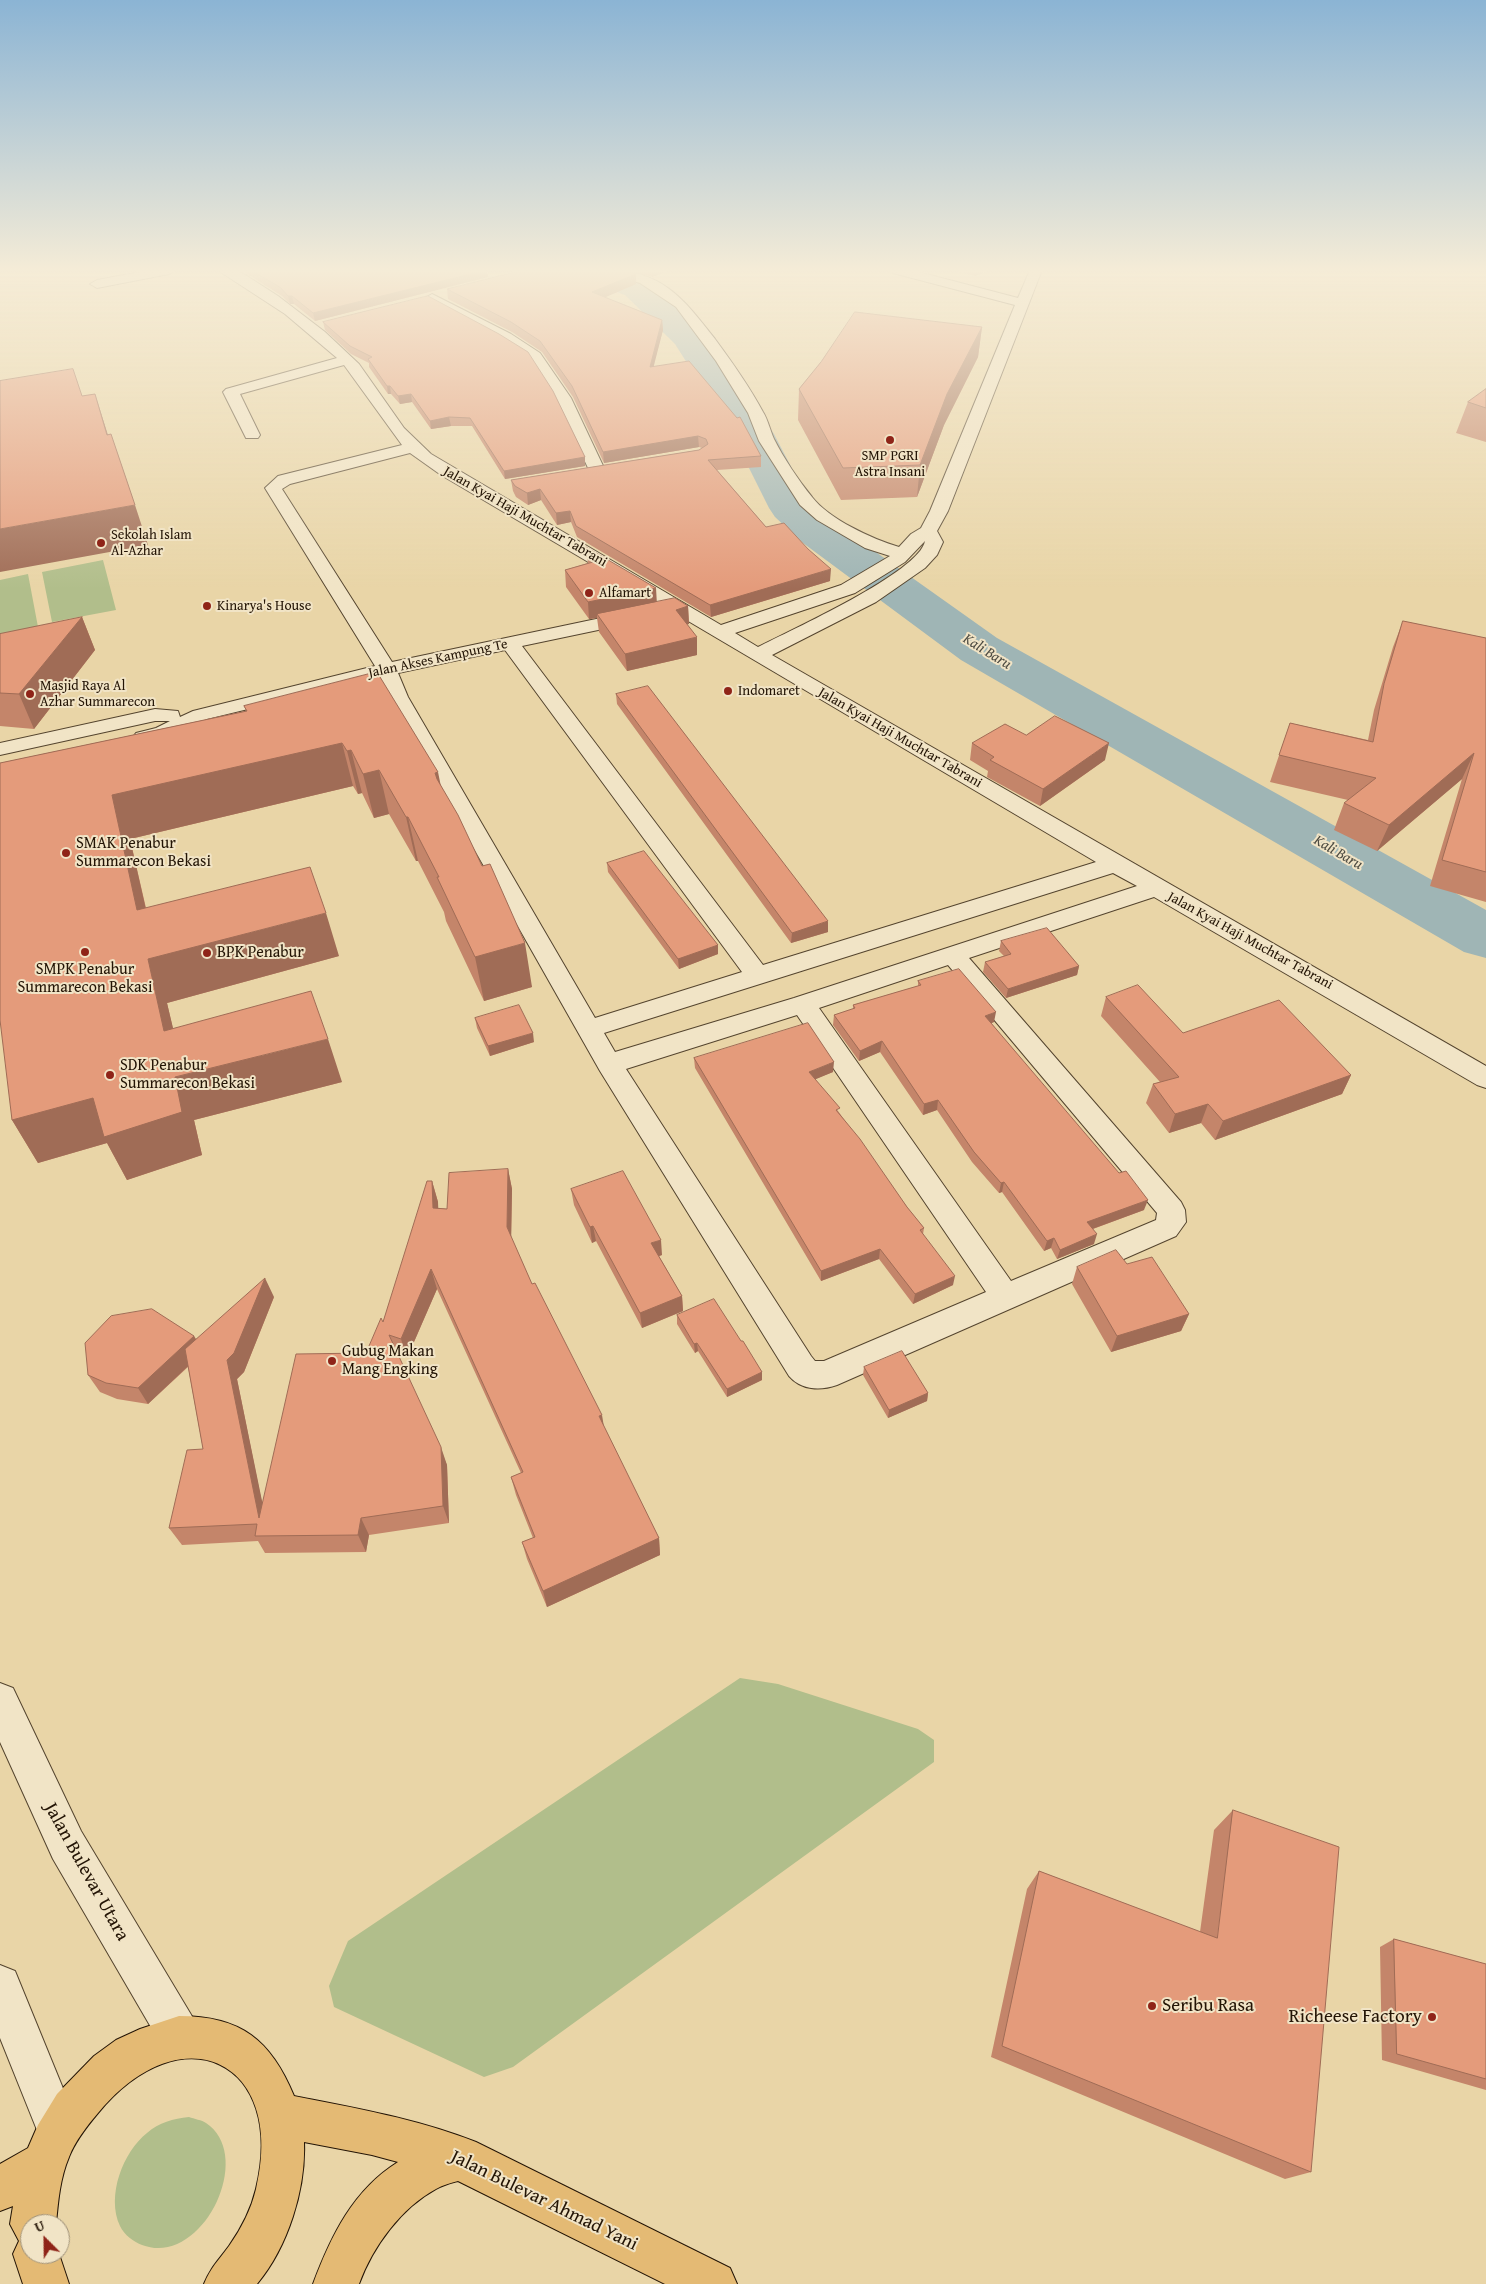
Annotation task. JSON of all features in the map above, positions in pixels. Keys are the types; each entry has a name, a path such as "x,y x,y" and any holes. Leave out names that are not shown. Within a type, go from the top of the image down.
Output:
{"main road":[{"path":"34,2214 35,2197 51,2146 90,2087 129,2055 155,2043 181,2038 206,2038 229,2045 246,2056 261,2072 273,2092 280,2115 283,2142 282,2169 274,2205 258,2241 237,2274 227,2284"},
{"name":"Jalan Bulevar Ahmad Yani","path":"280,2115 372,2133 460,2158 714,2284"},
{"path":"0,2189 51,2146"},
{"path":"336,2284 357,2237 390,2196 421,2173 460,2158"},
{"path":"38,2264 46,2284"}],"street":[{"path":"252,435 232,396 233,391 286,377"},
{"name":"Jalan Kyai Haji Muchtar Tabrani","path":"360,377 397,430 414,448 449,474 481,490 757,655 1486,1078"},
{"path":"549,377 563,398 597,470"},
{"path":"733,377 747,398 767,441 806,501 823,516 870,544 900,556"},
{"path":"719,632 848,589 900,556 931,525 993,377"},
{"path":"414,448 284,480 273,488 387,669 398,697 609,1064 800,1366 807,1374 826,1375 1166,1228 1172,1222 1172,1214 952,954"},
{"path":"578,473 616,467"},
{"path":"481,490 510,485"},
{"path":"757,655 869,598 919,564 928,555 934,542 931,525"},
{"name":"Jalan Akses Kampung Te","path":"0,767 162,733 200,715 387,669 677,608"},
{"path":"510,643 758,976"},
{"name":"Jalan Akses Kampung Te","path":"0,749 155,715 200,715"},
{"path":"588,1029 1116,864"},
{"path":"609,1064 803,1004 1156,888"},
{"path":"803,1004 1006,1298"},
{"name":"Jalan Bulevar Utara","path":"0,1701 67,1845 181,2038"},
{"path":"0,1986 51,2146"}],"green space":[{"path":"103,560 116,610 52,622 42,572"},
{"path":"28,574 38,627 0,634 0,580"},
{"path":"740,1678 778,1684 918,1729 934,1740 934,1762 513,2067 484,2077 334,2007 329,1986 348,1941"},
{"path":"189,2117 206,2123 220,2139 226,2159 224,2182 215,2205 202,2225 184,2240 164,2248 142,2245 124,2232 116,2214 116,2188 119,2175 131,2151 147,2133 156,2126"}],"building":[{"path":"27,377 76,377 82,396 95,394 107,435 111,434 135,505 0,529 0,381"},
{"path":"380,377 544,377 553,391 585,457 504,471 470,418 449,417 430,421 411,394 398,396 390,386 387,386"},
{"path":"565,377 702,377 737,418 740,417 761,456 708,460 766,527 784,523 808,549 831,569 710,605 576,526 570,511 556,513 540,489 527,493 515,486 511,480 699,450 708,444 706,439 698,436 603,452 572,386"},
{"path":"809,377 956,377 947,394 920,465 843,468 799,389"},
{"path":"1486,389 1486,408 1468,402"},
{"path":"586,547 656,588 588,602 565,570 593,562"},
{"path":"675,598 688,606 676,610 697,637 625,654 597,614"},
{"path":"82,617 19,694 0,693 0,634"},
{"path":"1403,621 1486,638 1486,872 1442,860 1474,753 1389,825 1344,803 1376,778 1279,755 1290,723 1373,742 1384,684"},
{"path":"377,672 438,772 435,773 437,779 458,815 482,866 490,864 525,943 475,957 437,877 439,877 408,817 406,817 379,770 363,774 351,750 347,751 342,743 112,795 137,910 310,867 326,913 148,959 164,1031 311,991 328,1039 175,1077 182,1112 104,1137 93,1098 12,1120 0,1020 0,763 247,711 244,706"},
{"path":"648,686 828,921 792,933 616,694"},
{"path":"1055,716 1109,743 1043,789 990,760 994,757 972,743 1005,724 1026,735"},
{"path":"644,851 718,945 678,959 607,863"},
{"path":"1047,928 1079,966 1008,989 985,962 1011,954 1001,941"},
{"path":"959,969 996,1012 985,1016 1119,1173 1126,1171 1148,1200 1087,1222 1097,1234 1060,1250 1054,1238 1047,1241 1004,1182 1001,1183 974,1152 938,1100 924,1104 882,1041 860,1051 834,1015 855,1008 853,1005 921,985 918,981"},
{"path":"1138,985 1183,1033 1279,1000 1351,1075 1223,1121 1208,1104 1175,1114 1153,1084 1179,1077 1106,997"},
{"path":"519,1005 533,1033 488,1046 475,1018"},
{"path":"808,1023 834,1062 809,1072 840,1108 836,1110 860,1139 907,1207 924,1228 920,1230 955,1276 915,1294 880,1249 821,1271 694,1058"},
{"path":"508,1169 507,1227 532,1284 535,1283 602,1415 599,1416 659,1538 543,1591 522,1542 535,1537 511,1477 523,1472 431,1269 401,1339 389,1335 441,1447 443,1506 361,1518 358,1535 255,1536 257,1524 169,1528 187,1450 203,1449 185,1349 265,1278 234,1353 227,1360 259,1518 296,1354 366,1353 381,1318 383,1322 427,1181 432,1181 433,1208 447,1209 449,1173"},
{"path":"623,1171 661,1240 651,1243 682,1296 640,1313 593,1226 590,1227 571,1189"},
{"path":"1116,1250 1127,1264 1152,1257 1189,1314 1117,1336 1077,1267"},
{"path":"714,1299 762,1372 727,1389 697,1343 694,1344 677,1315"},
{"path":"152,1309 194,1336 138,1388 106,1383 88,1375 85,1343 111,1316"},
{"path":"902,1351 928,1393 889,1410 864,1367"},
{"name":"Seribu Rasa","path":"1233,1810 1339,1847 1311,2172 1002,2046 1039,1871 1217,1938"},
{"name":"Richeese Factory","path":"1394,1939 1486,1964 1486,2079 1397,2054"}],"waterway":[{"name":"Kali Baru","path":"715,377 753,434 791,508 819,533 979,649 1486,937"}],"place":[{"name":"SMP PGRI Astra Insani","path":"890,440"},
{"name":"Sekolah Islam Al-Azhar","path":"101,543"},
{"name":"Alfamart","path":"589,593"},
{"name":"Kinarya's House","path":"207,606"},
{"name":"Indomaret","path":"728,691"},
{"name":"Masjid Raya Al Azhar Summarecon","path":"30,694"},
{"name":"SMAK Penabur Summarecon Bekasi","path":"66,853"},
{"name":"SMPK Penabur Summarecon Bekasi","path":"85,952"},
{"name":"BPK Penabur","path":"207,953"},
{"name":"SDK Penabur Summarecon Bekasi","path":"110,1075"},
{"name":"Gubug Makan Mang Engking","path":"332,1361"},
{"name":"Seribu Rasa","path":"1152,2006"},
{"name":"Richeese Factory","path":"1432,2017"}]}
